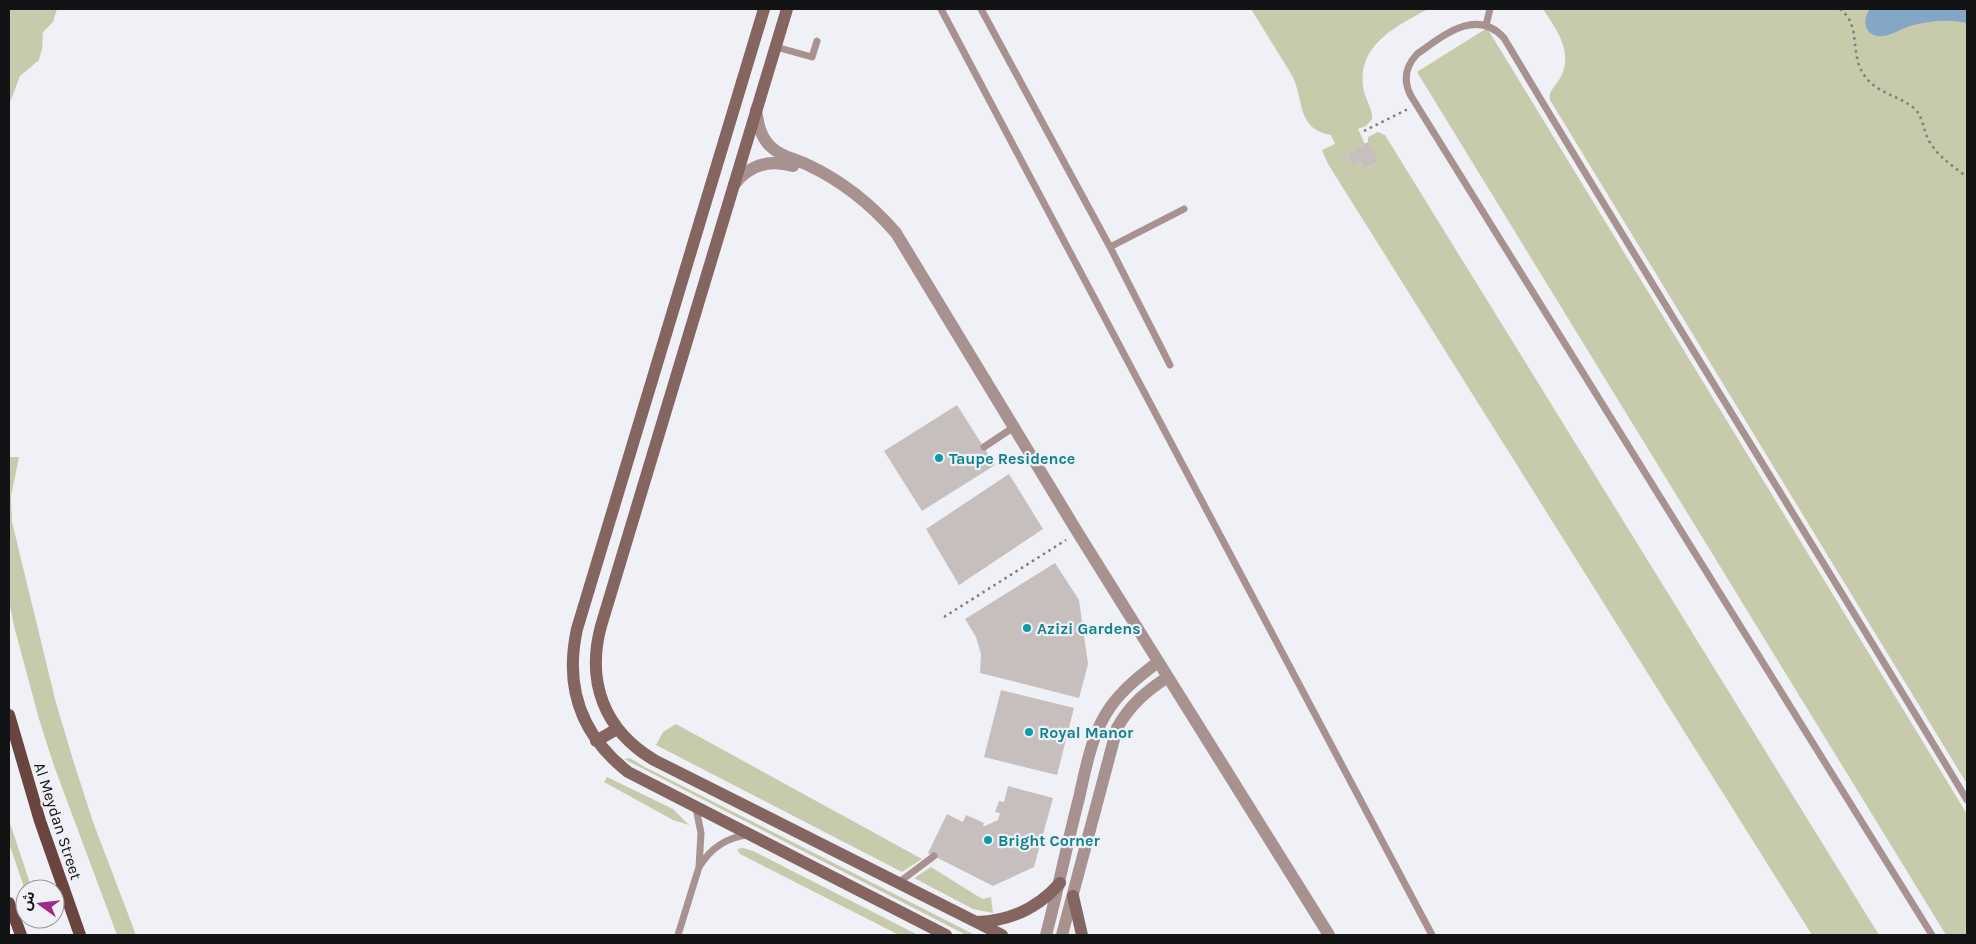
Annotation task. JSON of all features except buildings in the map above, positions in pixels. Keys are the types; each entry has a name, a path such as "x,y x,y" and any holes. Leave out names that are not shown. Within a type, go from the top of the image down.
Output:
{"main road":[{"name":"Al Meydan Street","path":"9,715 40,821 80,935"},
{"path":"9,903 21,935"}],"street":[{"path":"764,9 574,644 572,673 576,694 582,715 596,741 616,763 628,772 946,935"},
{"path":"787,9 597,639 595,666 599,693 617,729 634,747 654,760 1002,935"},
{"path":"756,110 761,132 768,144 779,154 808,165 847,187 873,208 896,234 1078,533 1329,935"},
{"path":"734,185 752,168 767,163 783,163 801,169 818,171"},
{"path":"669,324 690,331"},
{"path":"1046,935 1095,736 1110,707 1120,694 1158,662"},
{"path":"1062,935 1117,728 1133,704 1143,694 1168,677"},
{"path":"596,741 617,729"},
{"path":"976,922 999,920 1021,913 1042,900 1060,883"},
{"path":"1073,896 1082,935"}],"lane":[{"path":"941,9 1432,935"},
{"path":"981,9 1110,247 1170,365"},
{"path":"1486,25 1490,9"},
{"path":"1932,935 1416,105 1406,84 1407,71 1413,59 1423,50 1464,26 1486,25 1496,30 1504,38 1678,329 1967,800"},
{"path":"776,46 812,57 818,41"},
{"path":"1110,247 1184,209"},
{"path":"984,447 1014,427"},
{"path":"678,935 699,867 701,833 695,806"},
{"path":"699,867 717,846 734,838 752,835"},
{"path":"898,883 934,856"}],"path":[{"path":"1840,9 1848,16 1852,23 1857,59 1865,76 1879,90 1913,107 1918,112 1930,144 1944,159 1967,177"},
{"path":"1364,131 1416,105"},
{"path":"944,617 1078,533"}],"green space":[{"path":"9,9 57,9 53,22 43,32 39,60 20,76 9,105"},
{"path":"1251,9 1428,9 1392,30 1373,48 1363,71 1363,86 1372,119 1366,126 1358,129 1365,144 1346,155 1353,165 1360,161 1365,169 1378,161 1368,142 1368,137 1378,132 1385,135 1879,935 1812,935 1328,164 1322,150 1335,144 1331,135 1320,132 1307,121 1293,77"},
{"path":"1543,9 1967,9 1967,784 1550,100 1551,92 1563,70 1565,52 1554,25"},
{"path":"1487,28 1967,814 1967,935 1946,935 1417,72"},
{"path":"9,457 19,457 11,496 12,522 56,703 93,822 136,935 117,935 54,766 39,719 14,626 9,600"},
{"path":"676,724 922,859 902,872 656,745 663,732"},
{"path":"630,758 975,935 966,935 624,759"},
{"path":"607,777 673,809 689,825 673,820 604,782"},
{"path":"9,820 29,879 21,879 9,843"},
{"path":"743,848 753,851 918,935 899,935 740,854 737,849"},
{"path":"931,867 983,899 991,897 993,913 973,909 914,878"}],"water":[{"path":"1870,9 1967,9 1967,23 1953,21 1931,22 1910,26 1885,36 1877,36 1867,29 1865,21"}],"place":[{"name":"Taupe Residence","path":"939,458"},
{"name":"Azizi Gardens","path":"1027,628"},
{"name":"Royal Manor","path":"1029,732"},
{"name":"Bright Corner","path":"988,840"}]}
